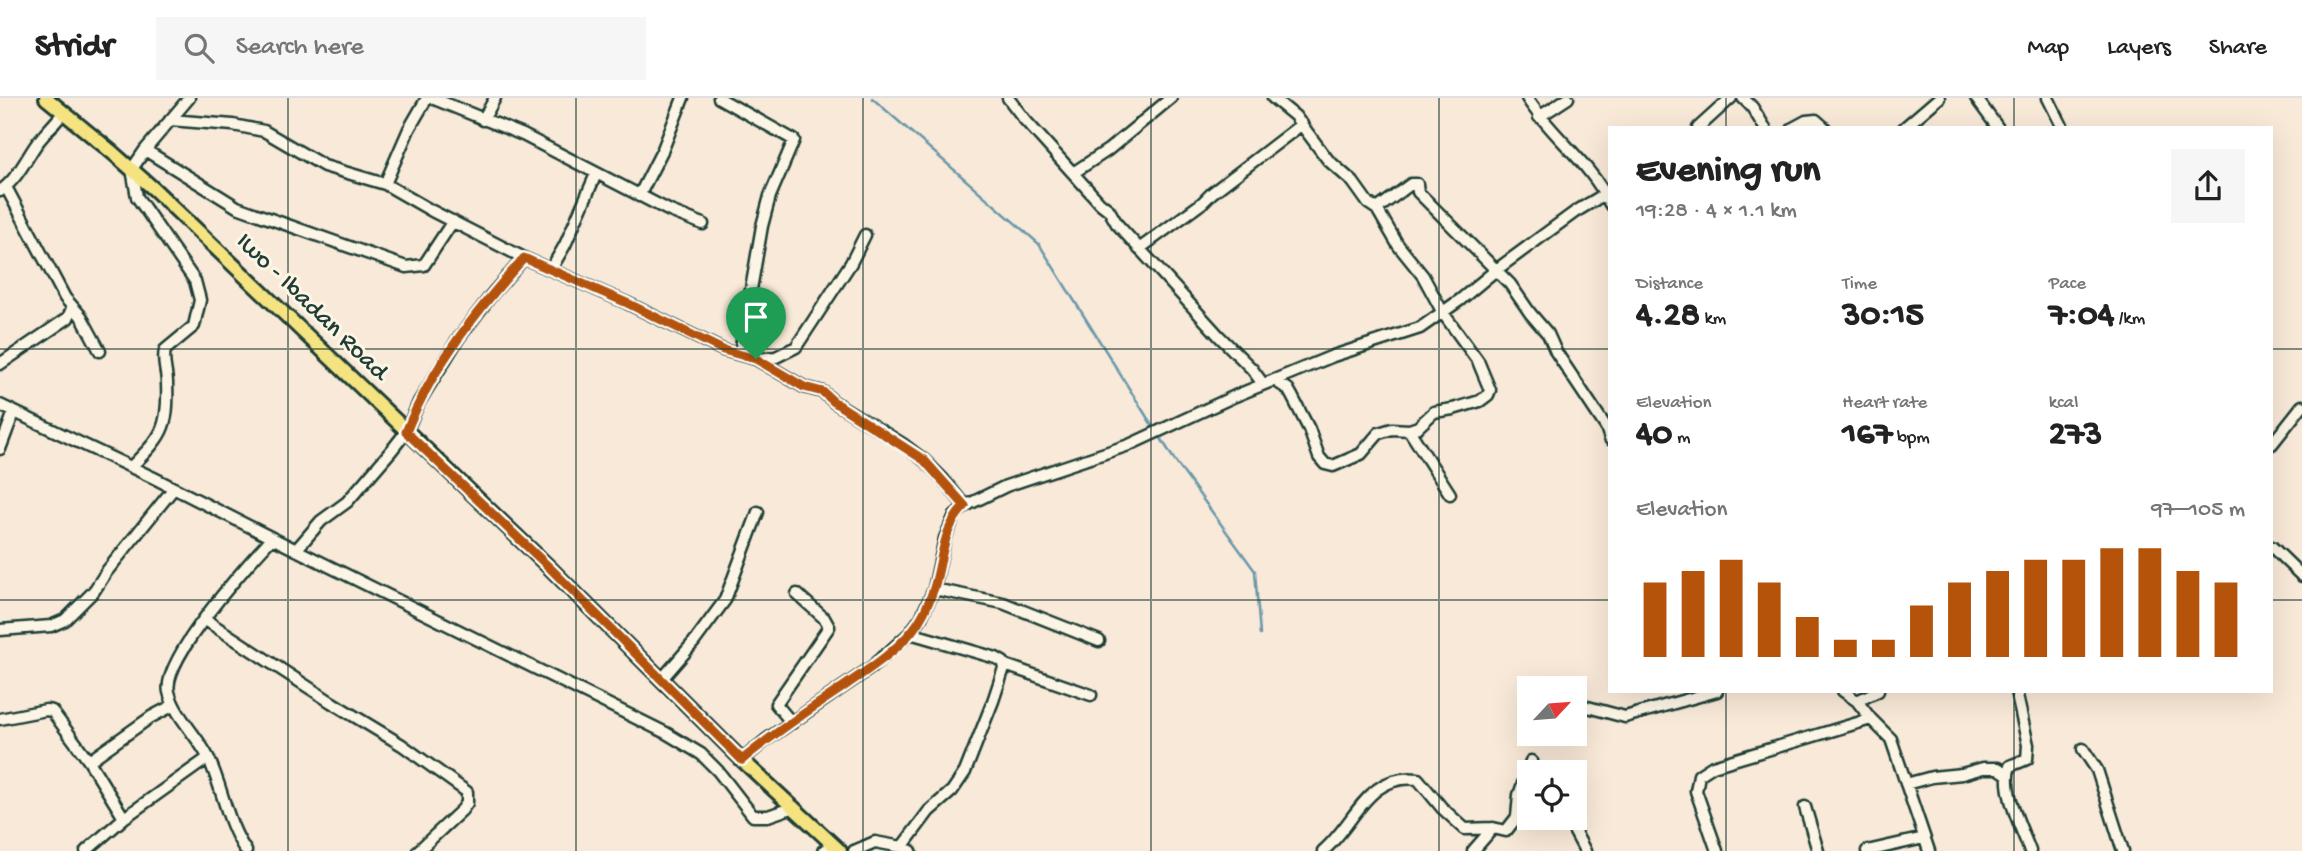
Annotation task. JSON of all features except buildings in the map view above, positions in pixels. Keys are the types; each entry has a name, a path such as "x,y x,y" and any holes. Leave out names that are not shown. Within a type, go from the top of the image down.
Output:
{"main road":[{"name":"Iwo - Ibadan Road","path":"46,98 132,169 551,569 742,760 794,807 832,849"}],"street":[{"path":"131,467 165,427 167,386 164,350 194,326 200,300 195,281 137,197 132,169 189,98"},
{"path":"385,184 409,129 429,98 523,135 639,196 703,224"},
{"path":"483,120 495,98"},
{"path":"639,196 663,149 684,98"},
{"path":"719,98 794,140 770,196 762,226 740,353"},
{"path":"1073,173 1108,150 1171,98"},
{"path":"1014,101 1025,120 1139,249 1268,382 1288,389 1309,429 1319,457 1328,466 1333,466 1361,454 1379,433 1418,427 1434,412 1480,401 1490,390 1478,361 1443,313 1423,276 1398,245 1377,209 1368,203 1353,182 1328,160 1303,124 1273,98"},
{"path":"742,760 872,667 910,633 921,618 934,589 945,538 955,515 965,506 1006,486 1129,445 1268,382 1333,356 1420,328 1574,212 1608,196 1539,117 1527,98"},
{"path":"1539,117 1568,98"},
{"path":"1700,126 1731,98"},
{"path":"1743,98 1764,126"},
{"path":"1906,126 1939,98"},
{"path":"1976,98 1997,126"},
{"path":"2048,98 2062,126"},
{"path":"64,112 3,189 100,351"},
{"path":"170,120 233,125 264,131 324,166 385,184 412,201 524,258 723,350 756,359 804,387 823,392 834,402 904,445 924,460 965,506"},
{"path":"1797,126 1816,120 1823,126"},
{"path":"1139,249 1202,204 1212,193 1303,124"},
{"path":"145,150 237,207 406,267 424,265 453,221"},
{"path":"551,269 565,245 596,174"},
{"path":"1377,209 1411,184 1417,184 1418,192 1510,284 1548,334 1556,352 1608,433"},
{"path":"756,359 787,354 796,347 851,263 865,235"},
{"path":"296,550 321,520 347,502 406,432 419,402 440,366 493,293 524,258"},
{"path":"0,364 68,318 72,308"},
{"path":"0,405 174,488 666,733 701,754 719,771 753,816 768,816 794,807"},
{"path":"2273,443 2302,406"},
{"path":"0,449 15,412"},
{"path":"1409,429 1450,494"},
{"path":"0,630 51,626 65,620 94,591 174,488"},
{"path":"661,680 726,600 758,512"},
{"path":"246,851 226,812 208,758 174,705 168,685 178,657 204,619 271,538"},
{"path":"2273,548 2302,576"},
{"path":"934,589 1003,603 1100,641"},
{"path":"792,723 776,704 829,627 824,618 797,594"},
{"path":"204,619 402,745 467,792 467,803 463,810 418,851"},
{"path":"910,633 996,658 1005,665 1091,695"},
{"path":"855,851 875,842 906,849 929,811 951,791 964,772 1005,665"},
{"path":"1587,707 1625,717 1710,693"},
{"path":"1846,693 1857,701 1891,739 1929,851"},
{"path":"1857,701 1874,693"},
{"path":"2016,693 2028,745 2027,759 2010,766 2007,774 2013,806 2030,851"},
{"path":"89,761 151,717 174,705"},
{"path":"0,719 52,710 89,761 124,818"},
{"path":"1717,851 1696,791 1699,775 1713,766 1871,719"},
{"path":"2083,749 2097,770 2123,851"},
{"path":"86,851 124,818 208,758"},
{"path":"1906,784 1983,768 1998,768 2007,774"},
{"path":"1323,851 1338,839 1372,792 1382,785 1410,779 1418,779 1465,830 1493,828 1506,831 1517,817"},
{"path":"1805,807 1818,851"},
{"path":"1473,851 1493,828"},
{"path":"1574,830 1585,851"},
{"path":"1867,851 1924,838"}],"waterway":[{"path":"872,98 1039,244 1155,430"},
{"path":"1159,435 1255,571 1260,635"}],"route":[{"path":"524,258 627,303 723,350 756,359 804,387 823,392 876,430 904,445 942,478 965,506 955,515 945,538 934,589 921,618 910,633 872,667 766,740 742,760 551,569 406,432 419,402 458,339 524,258"}]}
